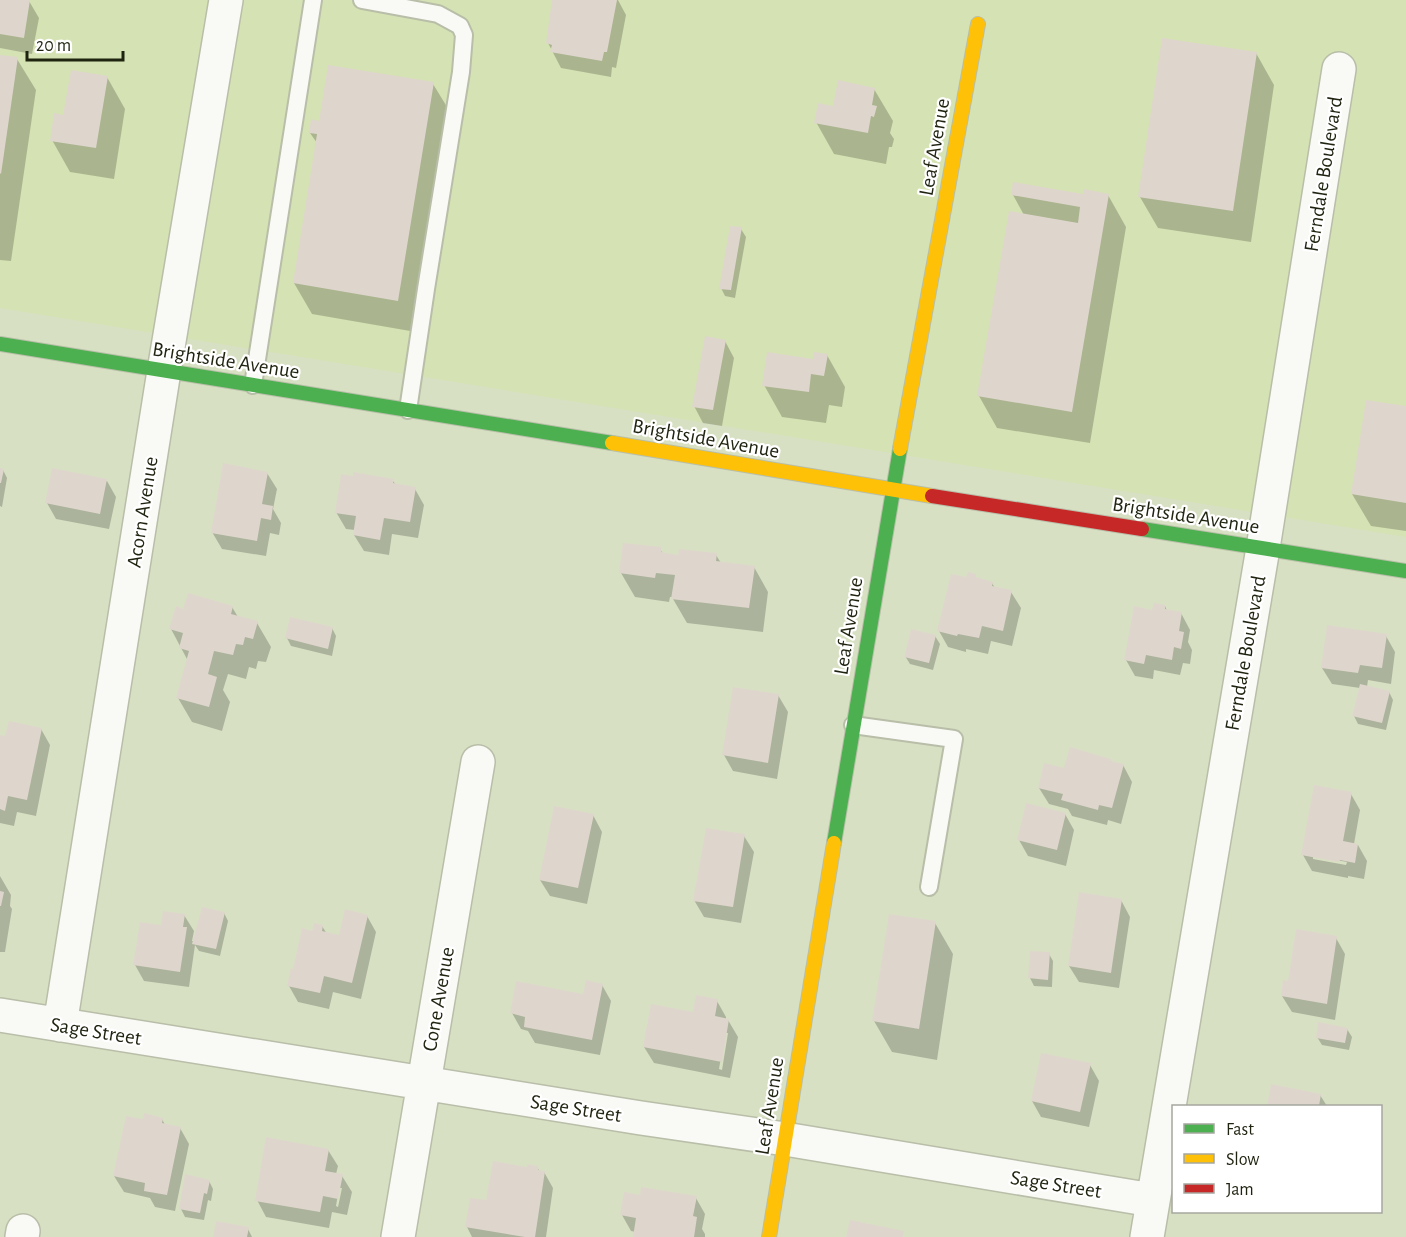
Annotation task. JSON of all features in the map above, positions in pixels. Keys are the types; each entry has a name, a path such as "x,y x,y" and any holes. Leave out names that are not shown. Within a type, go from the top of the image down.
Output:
{"street":[{"name":"Acorn Avenue","path":"60,1025 164,371 226,0"},
{"name":"Leaf Avenue","path":"769,1237 892,490 978,24"},
{"name":"Ferndale Boulevard","path":"1147,1237 1263,548 1339,69"},
{"name":"Brightside Avenue","path":"0,344 1406,572"},
{"name":"Cone Avenue","path":"398,1237 478,762"},
{"name":"Sage Street","path":"0,1015 785,1139 1152,1200"}],"lane":[{"path":"253,385 313,0"},
{"path":"362,0 438,14 460,26 464,35 461,72 408,410"},
{"path":"853,725 954,739 929,886"}],"shaded area":[{"path":"0,0 1406,0 1406,537 0,308"}],"building":[{"path":"0,0 30,0 24,38 0,34"},
{"path":"552,0 617,0 607,52 604,52 602,61 550,52 552,45 546,43"},
{"path":"1162,38 1257,52 1233,211 1138,197"},
{"path":"0,55 18,57 1,174 0,173"},
{"path":"328,65 434,82 398,301 293,283 317,134 309,133 311,119 319,121"},
{"path":"71,70 108,76 96,148 50,141 54,113 63,115"},
{"path":"838,80 875,88 872,105 877,106 874,117 871,116 868,133 814,123 818,103 833,106"},
{"path":"1013,182 1083,194 1084,189 1109,194 1072,412 977,396 1009,211 1078,223 1080,207 1011,195"},
{"path":"730,226 742,227 731,290 719,289"},
{"path":"705,336 726,340 713,410 692,407"},
{"path":"767,352 813,359 814,352 828,354 824,376 811,374 809,392 762,386"},
{"path":"1366,400 1406,406 1406,503 1351,494"},
{"path":"223,463 268,472 262,504 273,506 271,520 261,518 257,541 211,533"},
{"path":"0,468 4,469 1,483 0,483"},
{"path":"52,468 107,479 100,514 45,503"},
{"path":"353,472 394,479 393,483 416,487 410,522 384,518 380,540 353,535 356,516 335,513 341,474 353,476"},
{"path":"623,543 661,547 661,552 678,555 679,549 717,553 716,561 755,566 749,608 671,599 675,575 656,573 655,578 619,573"},
{"path":"968,572 993,582 992,586 1012,590 1003,631 982,626 979,638 937,631 951,574 966,577"},
{"path":"188,593 233,606 231,614 258,621 253,639 245,637 243,645 236,644 233,655 214,651 208,674 217,677 209,707 176,698 189,651 179,648 183,633 169,629 176,606 183,609"},
{"path":"1154,603 1165,605 1165,609 1182,612 1179,631 1184,632 1181,649 1174,647 1172,660 1146,655 1144,664 1124,660 1134,606 1152,610"},
{"path":"290,617 333,627 328,649 285,638"},
{"path":"1327,625 1387,634 1382,668 1360,665 1358,673 1321,668"},
{"path":"911,629 936,635 929,663 904,657"},
{"path":"1360,684 1390,691 1382,723 1352,716"},
{"path":"733,687 779,694 768,763 722,755"},
{"path":"9,721 42,728 27,800 8,796 5,811 0,809 0,735 5,736"},
{"path":"1070,747 1124,764 1112,808 1099,805 1098,810 1061,800 1063,794 1038,788 1044,763 1064,768"},
{"path":"1314,785 1352,792 1343,841 1358,844 1355,863 1301,855"},
{"path":"1026,803 1066,813 1057,850 1017,840"},
{"path":"554,806 594,814 578,888 539,880"},
{"path":"706,828 745,834 733,907 693,901"},
{"path":"0,891 4,892 1,906 0,906"},
{"path":"1079,892 1122,899 1111,973 1068,966"},
{"path":"202,907 225,912 216,949 192,944"},
{"path":"345,909 368,915 352,983 324,976 320,993 287,986 302,928 312,931 314,923 323,925 322,931 339,935"},
{"path":"163,911 185,914 183,927 187,927 180,972 133,965 140,922 161,925"},
{"path":"889,914 936,921 919,1029 872,1021"},
{"path":"1296,929 1337,936 1327,1004 1281,996 1283,980 1288,981"},
{"path":"1030,951 1050,952 1048,980 1028,978"},
{"path":"586,980 603,984 592,1040 524,1027 525,1017 510,1013 516,981 583,994"},
{"path":"696,995 718,999 715,1016 729,1019 722,1062 643,1047 651,1004 693,1012"},
{"path":"1318,1022 1348,1028 1345,1043 1316,1038"},
{"path":"1041,1053 1091,1063 1080,1112 1031,1101"},
{"path":"1271,1084 1321,1094 1319,1105 1267,1105"},
{"path":"144,1113 163,1118 162,1123 181,1127 167,1195 144,1191 145,1183 113,1176 126,1116 143,1119"},
{"path":"266,1137 329,1149 325,1171 343,1174 338,1199 323,1196 320,1212 255,1201"},
{"path":"493,1161 527,1167 527,1164 538,1166 538,1170 545,1171 535,1237 465,1227 470,1198 486,1200"},
{"path":"185,1174 210,1180 207,1194 204,1193 200,1213 179,1209"},
{"path":"641,1187 697,1196 693,1216 697,1217 694,1237 633,1237 636,1218 620,1215 624,1192 640,1195"},
{"path":"850,1220 904,1231 903,1237 846,1237"},
{"path":"216,1221 249,1227 247,1237 213,1237"}],"traffic: fast":[{"path":"0,344 612,443"},
{"path":"834,843 900,449"},
{"path":"1142,529 1406,571"}],"traffic: slow":[{"path":"900,449 978,24"},
{"path":"612,443 932,496"},
{"path":"769,1237 834,843"}],"traffic: jam":[{"path":"932,496 1142,529"}]}
